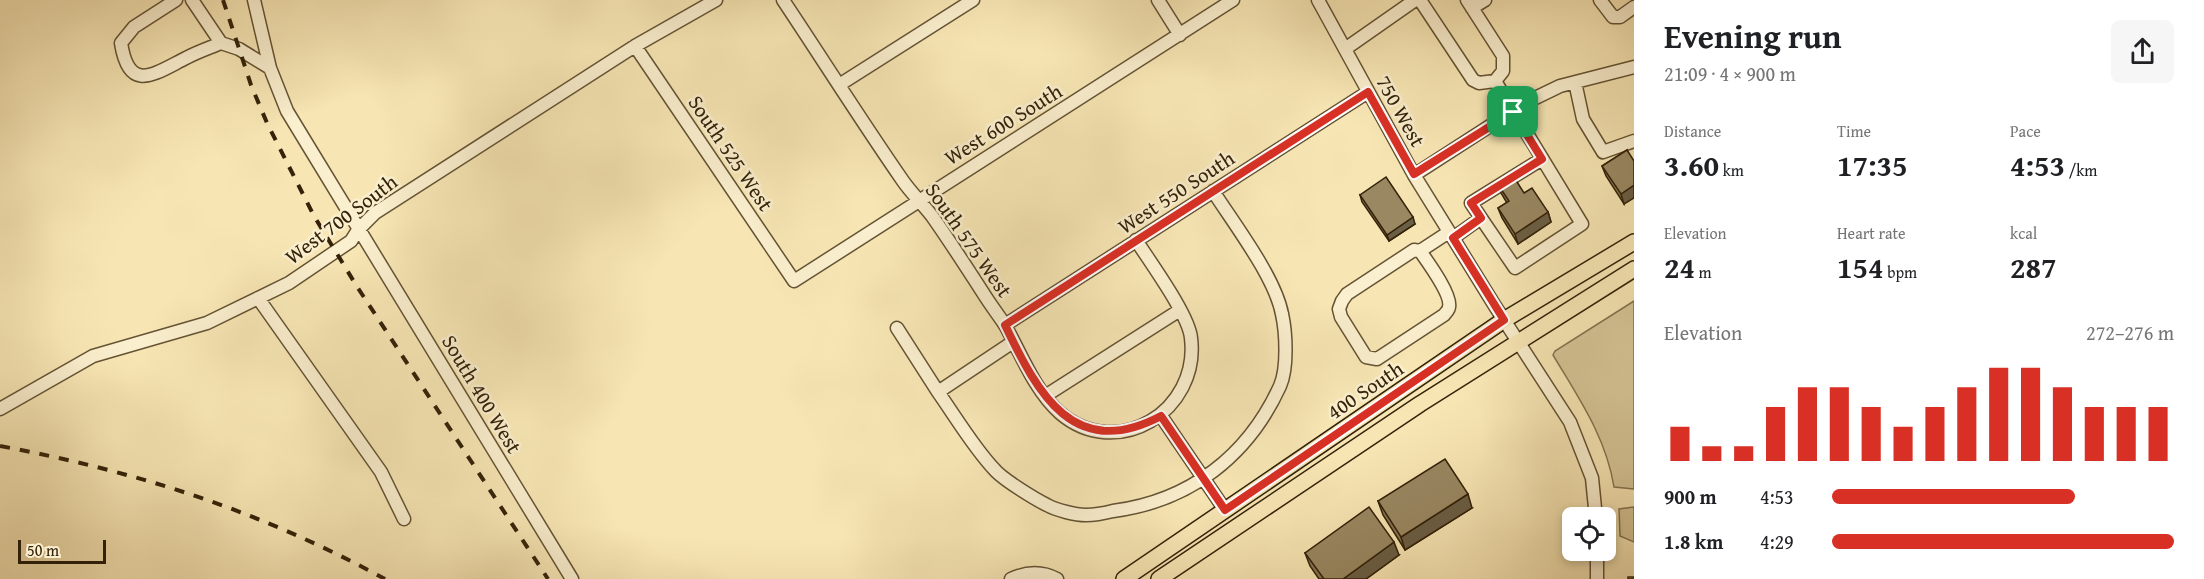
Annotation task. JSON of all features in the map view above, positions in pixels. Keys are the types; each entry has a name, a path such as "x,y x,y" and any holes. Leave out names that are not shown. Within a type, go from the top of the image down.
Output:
{"main road":[{"name":"400 South","path":"1159,579 1634,242"},
{"name":"400 South","path":"1124,579 1225,510 1511,331 1634,269"}],"street":[{"path":"176,0 134,27 121,43 123,55 130,70 141,76 155,75 187,57 220,43"},
{"path":"192,0 220,43 238,49 270,68"},
{"name":"South 400 West","path":"254,0 270,68 286,111 572,579"},
{"name":"West 700 South","path":"0,409 93,356 207,323 289,283 351,241 358,230 375,213 635,46 716,0"},
{"name":"South 575 West","path":"783,0 904,183 930,214 1005,325 1045,396 1066,417 1086,427 1103,431 1134,428 1161,416"},
{"path":"839,85 973,0"},
{"path":"1158,0 1180,35"},
{"name":"West 600 South","path":"794,281 1233,0"},
{"name":"750 West","path":"1318,0 1414,174 1570,423 1592,478 1595,507"},
{"path":"1345,48 1418,0 1473,80 1479,83 1495,81 1503,71 1503,56 1469,4 1485,0"},
{"path":"1600,0 1613,17 1620,16 1634,6"},
{"name":"South 525 West","path":"635,46 794,281"},
{"path":"1414,174 1513,112 1560,86 1634,67"},
{"path":"1495,81 1582,224 1515,268 1471,203 1542,159"},
{"path":"1575,82 1578,105 1583,119 1603,152 1634,141"},
{"name":"West 550 South","path":"1005,325 1368,92"},
{"path":"897,328 938,392 994,471 1048,506 1086,515 1132,509 1173,496 1204,479 1233,455 1257,424 1281,384 1285,355 1282,314 1274,287 1213,191"},
{"path":"1420,251 1443,288 1449,300 1449,307 1444,315 1377,359 1366,357 1341,317 1339,309 1347,294 1414,250 1420,251 1481,218"},
{"path":"1136,240 1180,310 1191,335 1191,365 1180,394 1161,416 1225,510"},
{"path":"258,298 381,472 404,519"},
{"path":"1045,396 1180,310"},
{"path":"938,392 1013,342"},
{"path":"1596,579 1597,561"},
{"path":"1011,579 1020,575 1037,573 1057,579"}],"shaded area":[{"path":"1634,301 1634,489 1614,487 1598,434 1553,355 1555,351"},
{"path":"1634,507 1634,542 1620,536 1619,509"}],"building":[{"path":"1627,150 1634,161 1634,185 1621,194 1602,166"},
{"path":"1512,174 1524,193 1532,188 1548,212 1515,234 1498,208 1509,201 1497,183"},
{"path":"1386,177 1413,217 1387,235 1360,195"},
{"path":"1445,459 1468,494 1401,537 1378,501"},
{"path":"1369,507 1394,542 1343,579 1324,579 1305,553"}],"railway":[{"path":"223,0 251,85 267,123 314,216 356,285 548,579"},
{"path":"0,446 101,468 198,497 292,533 385,579"}],"route":[{"path":"1368,92 1414,174 1513,112 1542,159 1471,203 1481,218 1453,238 1504,320 1225,510 1161,416 1134,428 1107,432 1086,427 1062,415 1045,396 1005,325 1368,92"}]}
